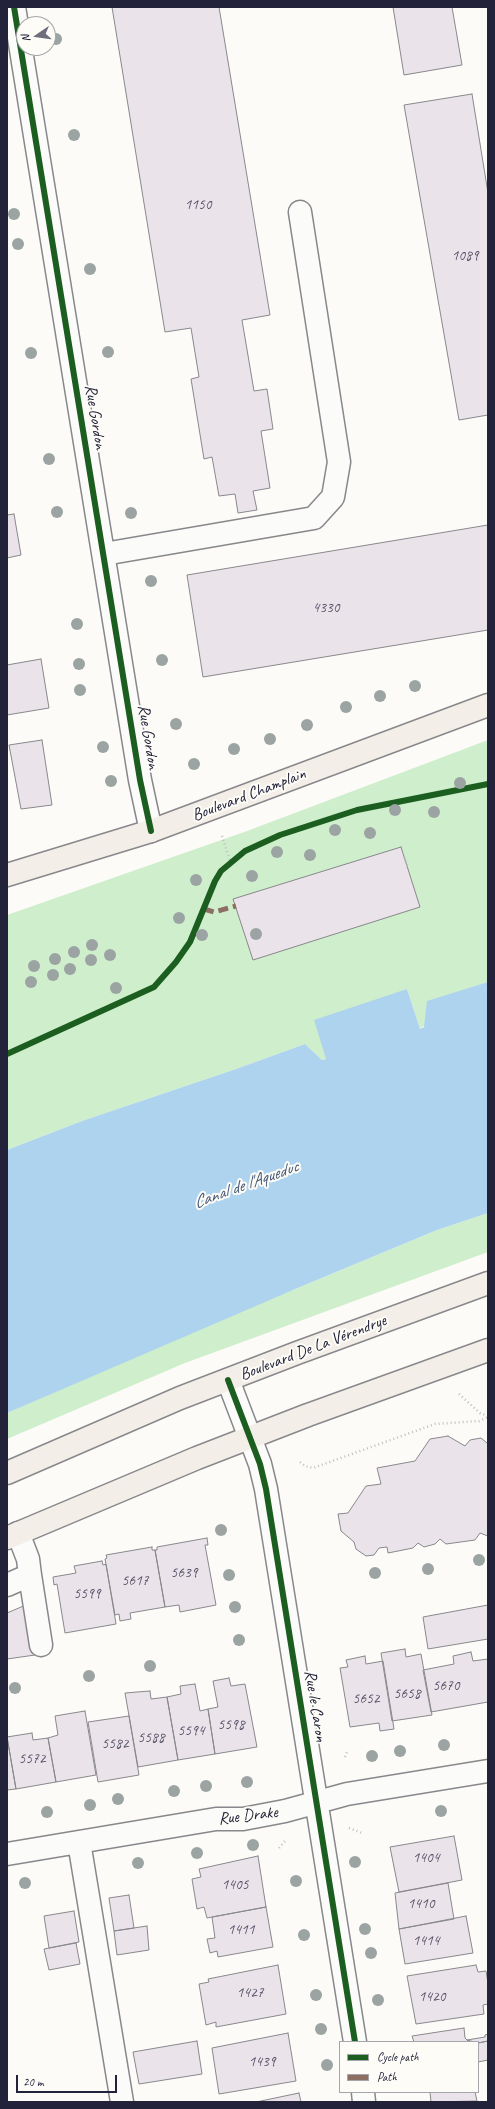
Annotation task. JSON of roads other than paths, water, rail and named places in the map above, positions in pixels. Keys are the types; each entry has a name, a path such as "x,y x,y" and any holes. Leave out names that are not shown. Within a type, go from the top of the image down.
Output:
{"main road":[{"name":"Boulevard Champlain","path":"7,875 151,831 488,705"},
{"name":"Boulevard De La Vérendrye","path":"7,1473 180,1398 488,1283"},
{"path":"13,1536 142,1480 250,1438 488,1350"}],"street":[{"name":"Rue Gordon","path":"14,7 140,780 151,831"},
{"path":"104,554 314,518 333,497 339,462 300,212"},
{"name":"Rue le Caron","path":"228,1380 260,1464 271,1514 355,2041"},
{"path":"13,1536 28,1559 41,1645"},
{"path":"7,1585 30,1574"},
{"name":"Rue Drake","path":"7,1854 216,1819 243,1819 286,1811 347,1794 488,1771"},
{"path":"79,1842 122,2102"}],"water":[{"name":"Canal de l'Aqueduc","path":"488,982 488,1213 437,1230 300,1287 7,1413 7,1150 82,1121 305,1044 322,1060 326,1059 314,1020 407,989 420,1029 424,1027 427,1001"}]}
